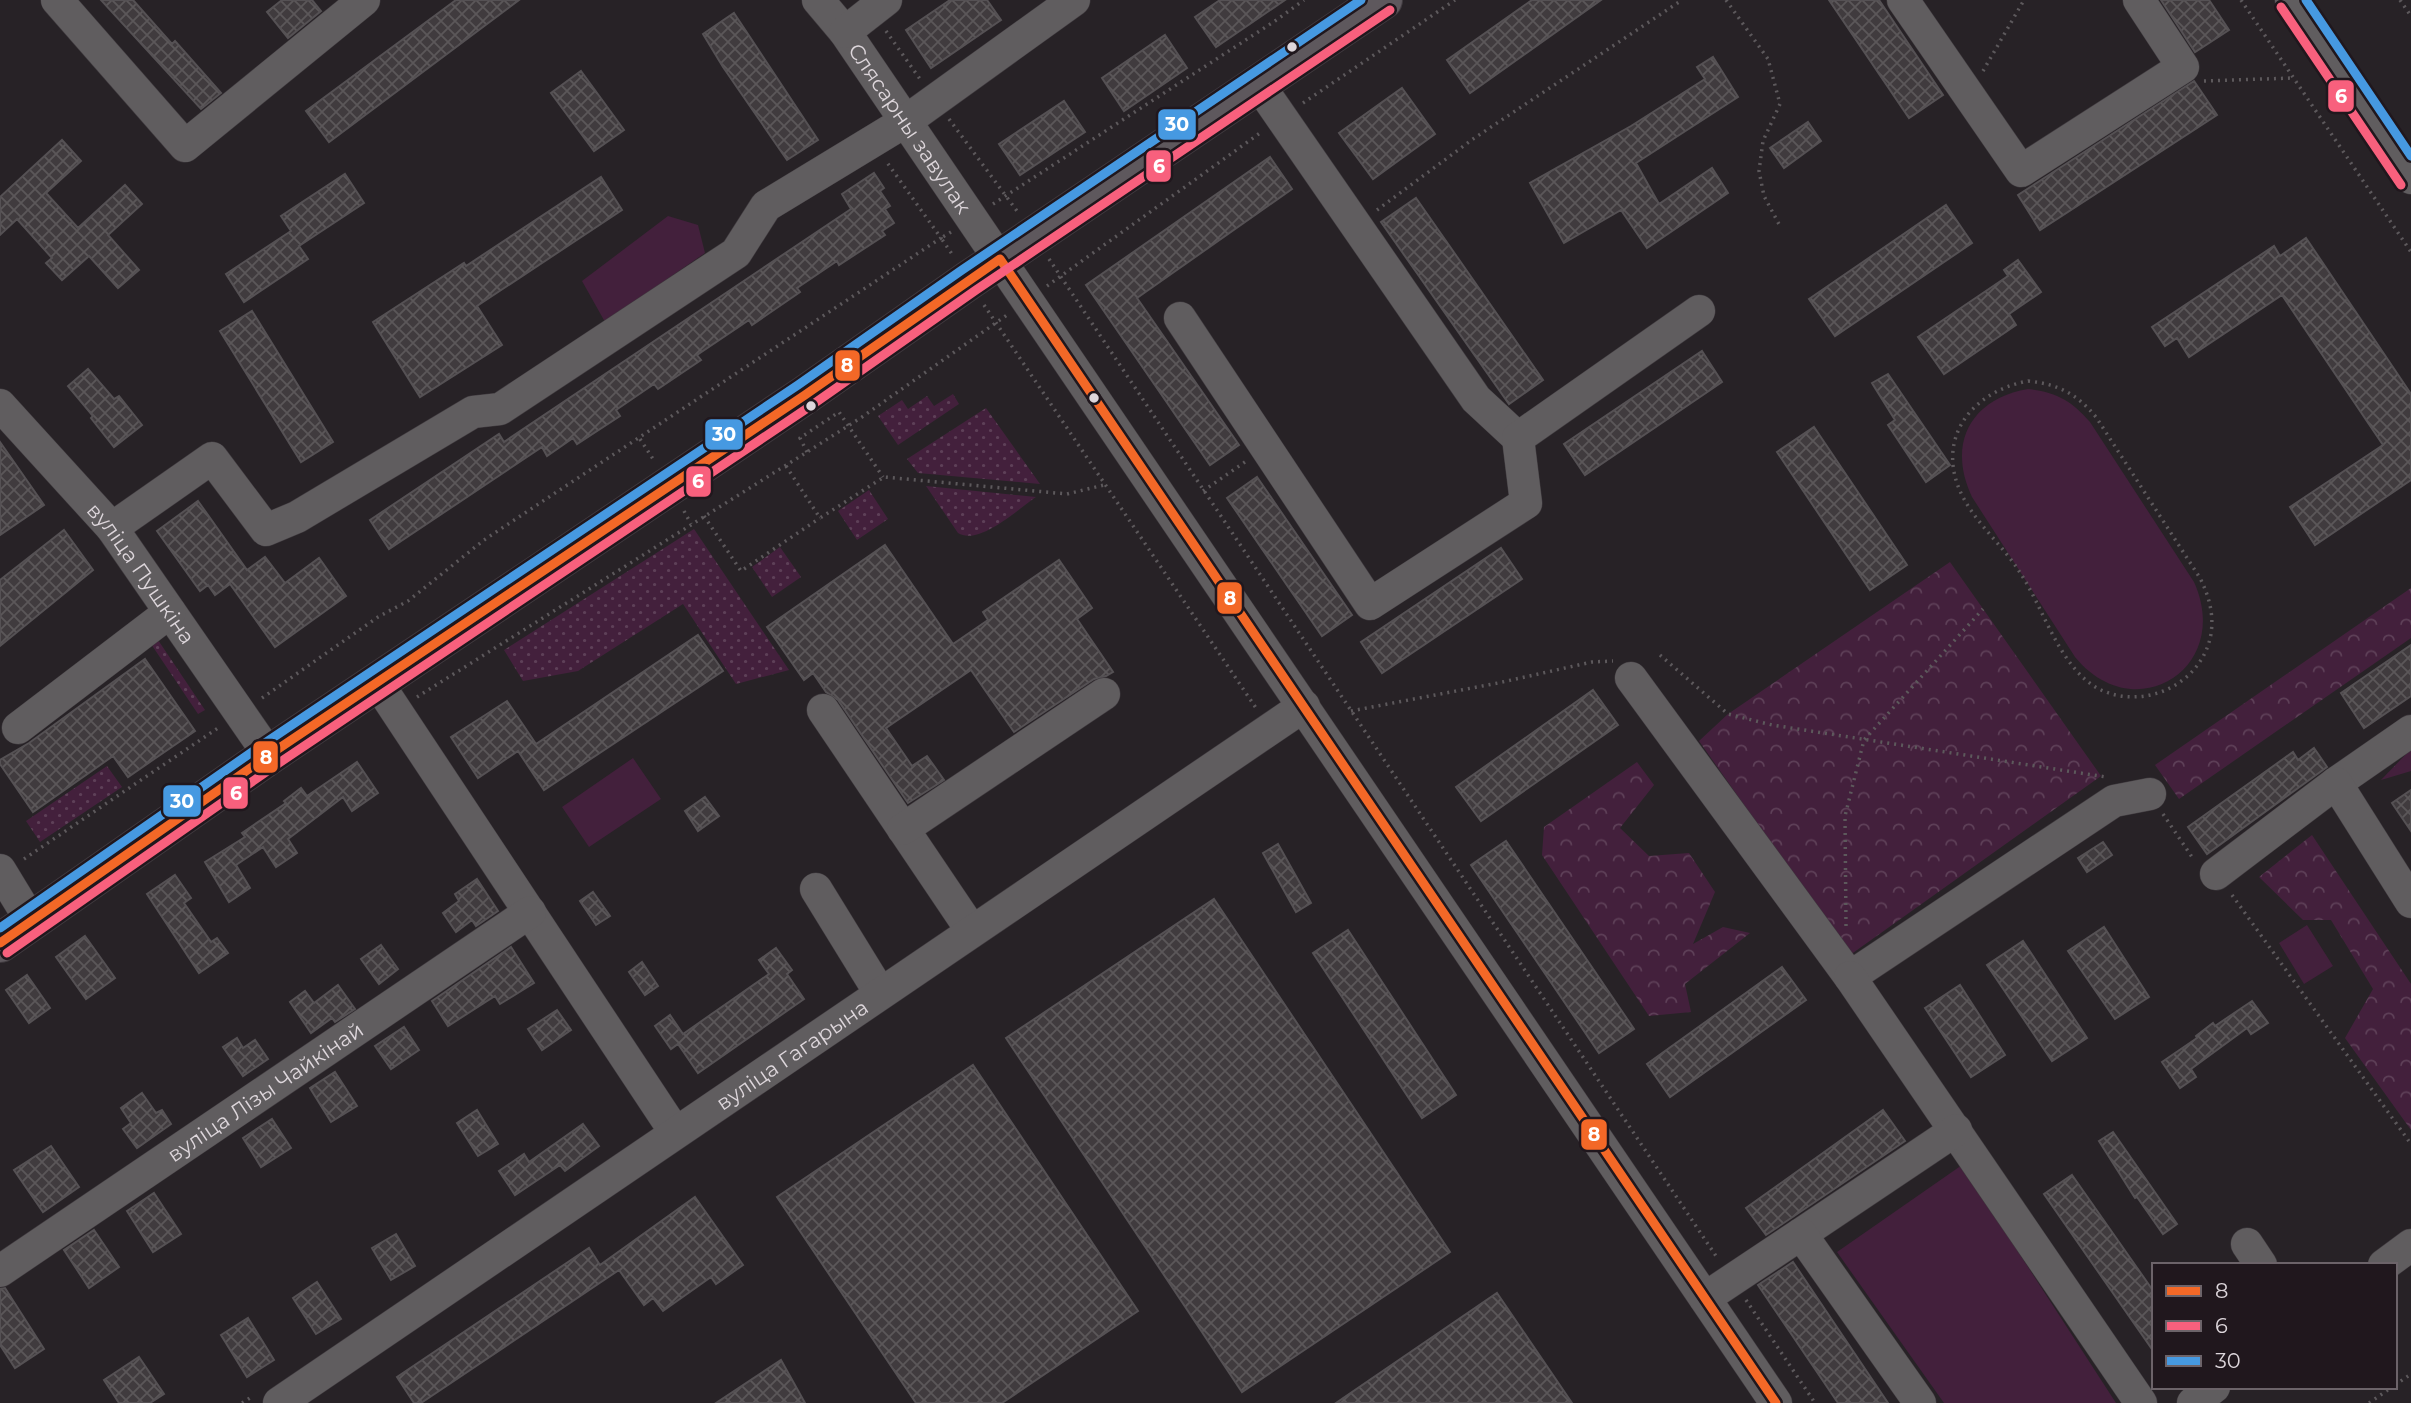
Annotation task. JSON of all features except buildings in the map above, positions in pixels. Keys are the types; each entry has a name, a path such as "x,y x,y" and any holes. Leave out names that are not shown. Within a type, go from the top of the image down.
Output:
{"main road":[{"path":"0,943 269,755 386,696 794,402 969,280 1259,85 1395,10"}],"street":[{"path":"57,0 185,146 357,2"},
{"name":"Слясарны завулак","path":"818,0 845,32 906,121 1776,1403"},
{"path":"845,32 886,0"},
{"path":"112,528 212,458 266,530 297,517 473,412 500,409 736,253 766,206 906,121 1073,0"},
{"path":"1903,0 2021,171 2183,67 2139,0"},
{"path":"2291,0 2411,178"},
{"path":"1180,318 1370,604 1526,503 1518,438 1476,399 1259,85"},
{"path":"1518,438 1699,311"},
{"name":"вуліца Пушкіна","path":"0,405 112,528 269,755"},
{"path":"18,728 170,612"},
{"path":"1625,669 1850,977 2141,1403"},
{"path":"903,828 1104,694"},
{"path":"386,696 676,1132"},
{"name":"вуліца Гагарына","path":"279,1403 1304,706"},
{"path":"823,710 972,931"},
{"path":"2216,874 2336,783 2411,731"},
{"path":"2336,783 2411,902"},
{"path":"1850,977 2114,801 2150,794"},
{"path":"1,872 31,921"},
{"path":"816,889 880,993"},
{"name":"вуліца Лізы Чайкінай","path":"0,1271 530,912"},
{"path":"1705,1298 1956,1130"},
{"path":"1801,1234 1912,1400"},
{"path":"2387,1263 2411,1245"},
{"path":"2193,1403 2211,1389"}],"path":[{"path":"1,872 241,713 378,617 408,601 484,540 1304,0"},
{"path":"386,696 704,516 848,426 1281,118 1455,0"},
{"path":"1376,211 1473,139 1682,0"},
{"path":"1726,0 1768,59 1780,104 1763,141 1759,171 1764,196 1780,226"},
{"path":"1974,103 1980,76 2024,0"},
{"path":"2241,0 2411,252"},
{"path":"2400,0 2411,16"},
{"path":"1395,10 1413,28"},
{"path":"2183,67 2203,81 2293,78"},
{"path":"873,141 942,238 995,323 1270,729"},
{"path":"1046,254 1815,1403"},
{"path":"2028,381 2048,383 2067,390 2084,402 2096,417 2193,566 2209,596 2212,616 2204,656 2192,672 2176,685 2158,694 2138,698 2117,696 2090,683 2069,662 2020,571 1965,501 1956,483 1953,463 1955,442 1962,423 1973,407 1989,393 2007,385 2028,381"},
{"path":"807,452 800,438 839,412 884,477"},
{"path":"1203,491 1266,447"},
{"path":"786,466 820,518"},
{"path":"704,516 741,571 884,477 1067,494 1104,485"},
{"path":"1846,930 1845,816 1864,740 1983,609"},
{"path":"1660,655 1728,713 1772,725 2101,776 2150,794 2196,862 2216,874 2411,1144"},
{"path":"1350,711 1592,662 1625,669"},
{"path":"2369,1403 2389,1389"}],"green space":[{"path":"668,216 698,225 705,253 605,322 582,281"},
{"path":"2028,389 2047,392 2063,399 2077,408 2090,422 2194,582 2203,613 2200,640 2189,663 2172,679 2149,688 2124,688 2099,678 2075,657 1972,497 1962,459 1963,442 1969,427 1978,414 1991,403 2008,394"},
{"path":"953,394 959,404 898,445 878,416 902,400 908,409 927,396 934,406"},
{"path":"986,408 1040,484 918,473 907,459"},
{"path":"926,486 1036,497 998,524 977,535 967,536 958,533"},
{"path":"869,490 888,519 857,540 838,511"},
{"path":"694,529 789,670 736,684 683,604 578,671 523,681 504,650"},
{"path":"780,547 801,577 772,597 752,567"},
{"path":"1950,562 2101,776 1850,955 1699,741 1728,714"},
{"path":"2411,588 2411,638 2179,799 2155,765"},
{"path":"156,637 205,710 198,714 149,641"},
{"path":"2411,749 2411,771 2381,780"},
{"path":"633,758 661,799 589,847 562,807"},
{"path":"1637,762 1654,785 1620,828 1649,856 1689,853 1715,892 1693,944 1723,927 1750,933 1685,984 1691,1012 1649,1016 1542,855 1544,827"},
{"path":"107,766 122,787 40,842 26,821"},
{"path":"2312,835 2411,984 2411,1130 2345,1038 2373,989 2331,920 2303,920 2259,877"},
{"path":"2307,925 2333,966 2304,984 2279,943"},
{"path":"1962,1165 2116,1403 1944,1403 1837,1252"}],"transit line":[{"name":"30","path":"0,928 262,745 798,385 962,270 1361,0"},
{"name":"30","path":"2306,0 2411,156"},
{"name":"6","path":"2281,7 2401,185"},
{"name":"6","path":"7,953 276,765 812,405 976,290 1390,10"},
{"name":"8","path":"0,943 269,755 805,395 1000,259 1776,1403"}]}
